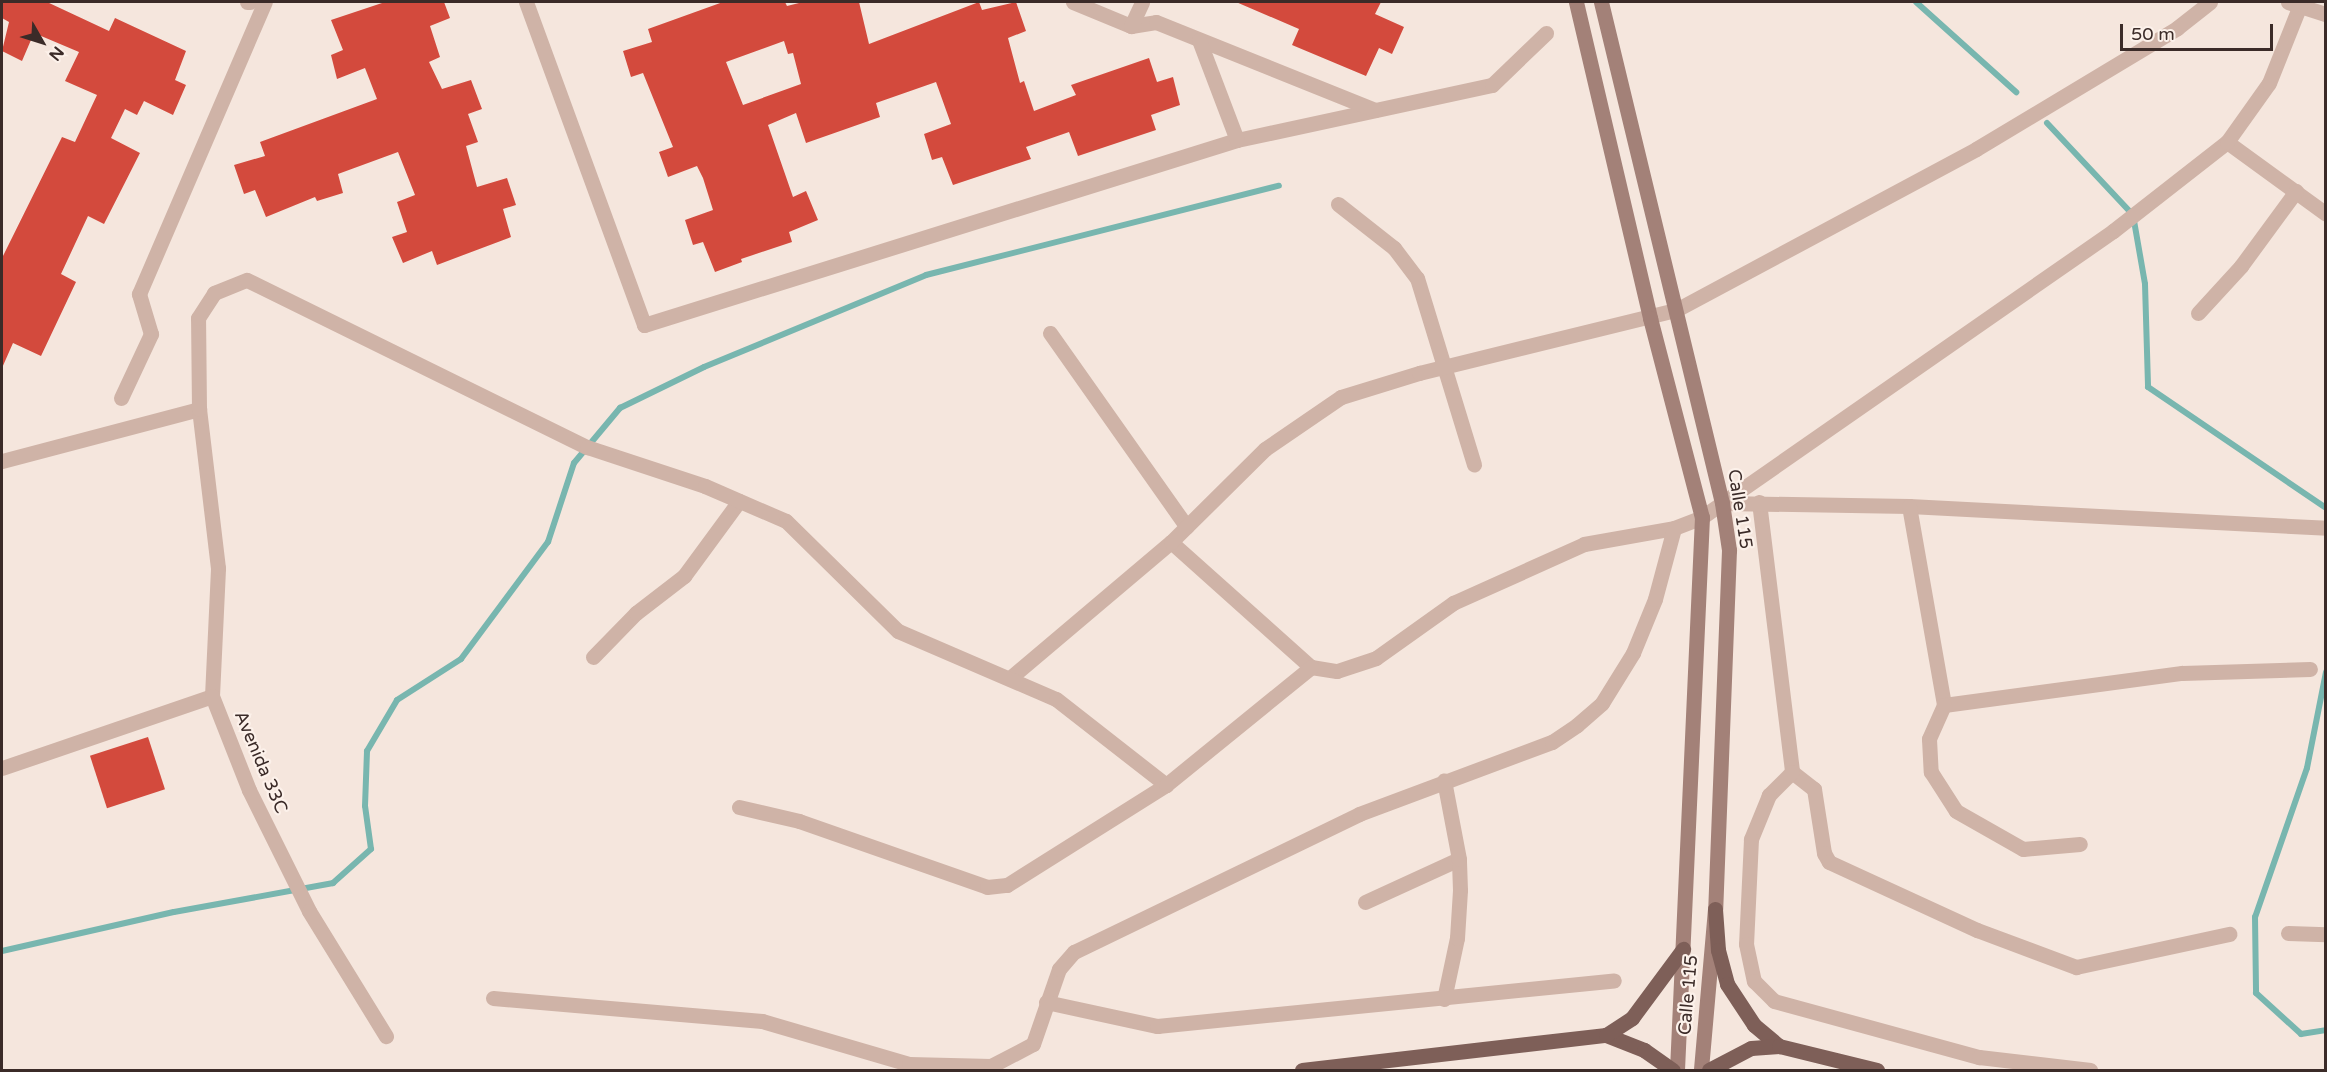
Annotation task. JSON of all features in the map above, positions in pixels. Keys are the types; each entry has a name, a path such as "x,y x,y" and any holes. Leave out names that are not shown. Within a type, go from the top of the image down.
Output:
{"main road":[{"name":"Calle 115","path":"1576,2 1650,318 1702,517 1683,949 1675,1071"},
{"name":"Calle 115","path":"1601,2 1722,503 1729,550 1715,909 1701,1071"},
{"path":"1715,909 1718,950 1727,984 1754,1025 1779,1046"},
{"path":"1606,1035 1638,1011 1683,949"},
{"path":"1302,1071 1606,1035 1644,1050 1675,1071"},
{"path":"1709,1071 1751,1048 1779,1046 1877,1071"}],"street":[{"path":"121,398 151,334 139,294 265,2"},
{"path":"526,2 644,325 1237,140 1492,85 1546,33"},
{"path":"1074,2 1131,26 1156,22 1375,110"},
{"path":"1131,26 1142,2"},
{"path":"1010,678 1171,542 1265,449 1341,397 1445,366 1676,310 1976,148 2177,28 2210,2"},
{"path":"1171,542 1311,667 1347,670 1376,658 1453,603 1584,544 1674,528 1702,517 2159,197 2227,142 2269,83 2294,3 2325,14"},
{"path":"1199,40 1237,140"},
{"path":"2227,142 2325,214"},
{"path":"2198,313 2241,266 2296,191"},
{"path":"1338,204 1394,249 1417,278 1474,464"},
{"path":"212,696 218,568 199,410 198,318 214,294 248,280 587,447 739,501 786,521 898,631 943,653 1010,678 1056,699 1166,785"},
{"path":"1050,333 1187,527"},
{"path":"2,461 199,410"},
{"path":"593,657 636,613 684,576 739,501"},
{"path":"1759,502 1792,772 1814,789 1824,853 1837,868 1977,930 2076,967 2229,934"},
{"path":"1722,503 1909,506 2325,528"},
{"path":"1909,506 1944,705 1929,739 1931,772 1956,811 2023,849 2080,844"},
{"path":"493,998 762,1021 909,1064 991,1066 1033,1044 1059,969 1074,952 1359,814 1444,780 1552,742 1602,703 1633,653 1655,599 1674,528"},
{"path":"739,807 799,821 987,887 1007,885 1166,785 1311,667"},
{"path":"1944,705 2182,673 2310,669"},
{"name":"Avenida 33C","path":"2,768 212,696 249,789 309,911 386,1036"},
{"path":"1792,772 1769,795 1751,839 1746,944 1754,981 1774,1000 1979,1057 2090,1071"},
{"path":"1444,780 1459,859 1457,938 1444,999"},
{"path":"1365,902 1459,859"},
{"path":"2288,933 2325,934"},
{"path":"1046,1002 1157,1026 1444,999 1614,980"}],"building":[{"path":"2,2 47,2 109,31 115,18 186,51 175,80 186,85 173,115 144,101 137,115 125,109 111,138 140,153 104,224 88,216 61,274 76,282 41,356 13,343 2,368 2,258 62,137 75,142 97,95 65,81 79,52 34,33 22,61 2,51 9,22 2,18"},
{"path":"385,2 444,2 450,18 430,26 440,57 429,62 442,89 471,80 482,109 468,114 478,142 466,146 477,187 507,178 516,205 503,209 511,237 437,265 432,251 403,263 392,237 407,232 397,202 415,195 398,152 338,174 343,193 317,201 315,197 266,217 255,190 244,194 234,165 265,156 260,142 377,99 365,68 337,79 331,55 343,50 331,20"},
{"path":"723,2 785,2 787,6 803,2 859,2 869,44 979,2 982,10 1016,2 1026,31 1008,38 1020,83 1024,81 1034,111 1076,95 1071,85 1149,58 1157,82 1173,77 1180,105 1151,115 1156,130 1078,156 1069,132 1026,147 1031,159 953,185 942,157 932,160 924,134 951,124 936,82 876,103 880,117 806,143 796,113 768,125 793,197 806,191 818,220 789,232 792,242 741,259 742,262 715,272 703,242 693,245 685,220 713,210 703,178 697,166 668,177 659,152 673,147 643,73 631,77 623,51 652,42 648,29","holes":["784,41 788,54 793,53 801,84 743,105 726,62"]},
{"path":"1236,2 1381,2 1375,14 1404,27 1392,54 1379,48 1366,76 1292,45 1299,29"},
{"path":"148,737 165,789 107,808 90,756"}],"waterway":[{"path":"1916,2 2016,92"},
{"path":"2047,123 2133,215 2145,284 2148,387 2326,508"},
{"path":"2,951 174,912 333,883 371,849 365,806 367,751 397,700 461,659 548,542 574,463 620,408 704,367 926,275 1279,186"},
{"path":"2326,672 2307,768 2255,917 2256,993 2301,1034 2326,1030"}]}
